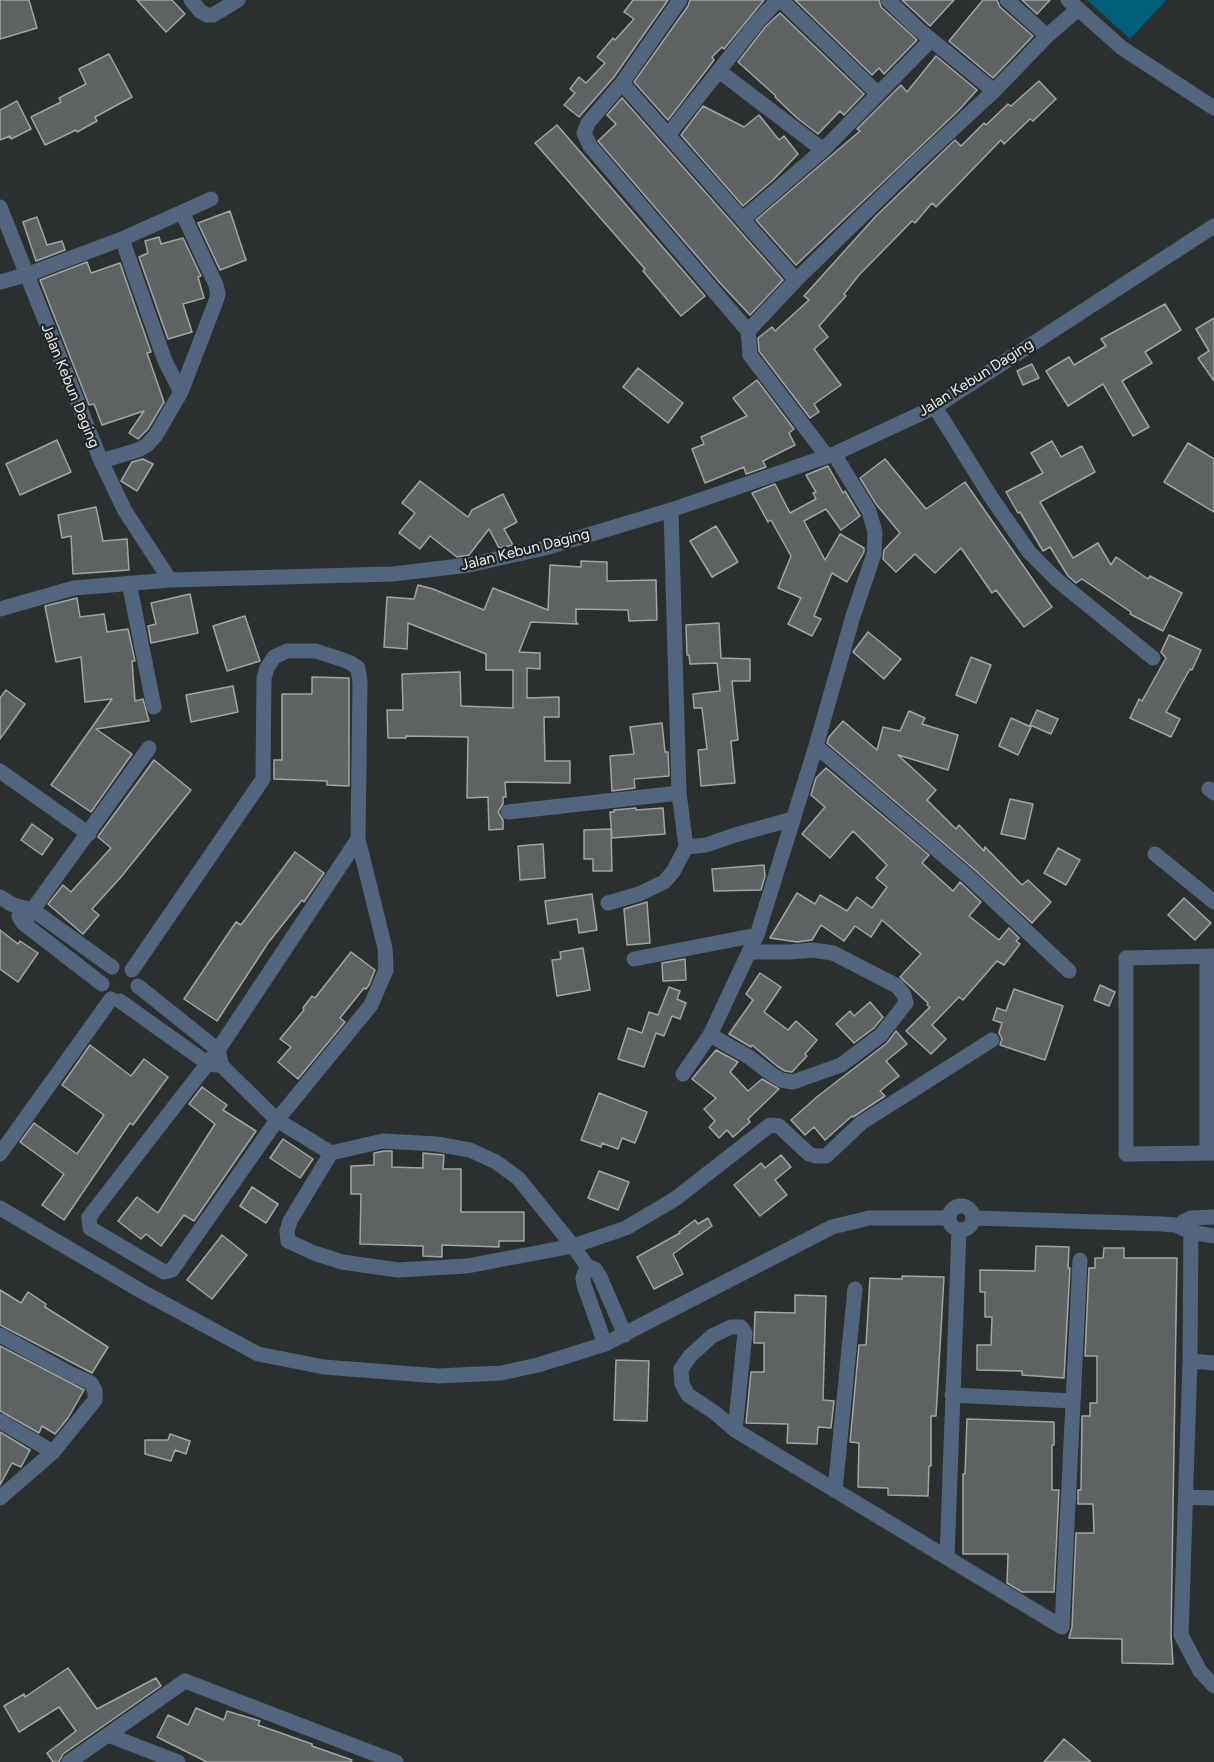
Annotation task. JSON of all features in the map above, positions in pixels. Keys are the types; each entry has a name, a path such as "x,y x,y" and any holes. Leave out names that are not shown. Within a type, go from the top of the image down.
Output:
{"street":[{"path":"191,0 200,12 207,15 213,15 238,0"},
{"path":"680,0 622,83 588,123 584,133 590,146 748,331 750,355 830,455 869,511 874,532 874,554 853,616 816,746 757,935 710,1035 683,1074"},
{"path":"668,135 759,20 780,0 878,93"},
{"path":"888,0 931,40 994,91"},
{"path":"1007,0 1047,36"},
{"path":"748,331 796,280 994,91 1047,36 1073,5 1122,48 1214,108"},
{"path":"743,219 823,150 931,40"},
{"path":"719,71 823,150"},
{"path":"622,83 796,280"},
{"path":"0,282 26,275 122,238 212,199"},
{"name":"Jalan Kebun Daging","path":"0,207 101,461 125,511 170,580 393,574 469,565 545,548 671,510 830,455 935,407 1213,229"},
{"path":"101,461 147,445 156,435 181,392 218,294 182,212"},
{"path":"122,238 165,361 181,392"},
{"path":"935,407 991,497 1029,552 1057,580 1154,658"},
{"path":"608,903 639,894 664,882 673,872 686,847 679,793 671,510"},
{"path":"0,609 74,588 170,580"},
{"path":"129,583 154,707"},
{"path":"132,970 263,779 264,678 274,657 287,651 316,651 340,658 358,668 360,683 358,839 385,948 386,970 371,1005 277,1120 172,1270 164,1272 90,1228 89,1217 215,1064 218,1050 358,839"},
{"path":"816,746 970,878 1069,971"},
{"path":"23,923 149,748"},
{"path":"0,771 89,834"},
{"path":"508,812 679,793"},
{"path":"686,847 706,845 793,819"},
{"path":"1155,854 1214,902"},
{"path":"7,901 33,910 112,968"},
{"path":"7,901 23,923 102,984 104,991 115,1000 215,1064 277,1120 331,1153 382,1141 436,1144 470,1150 496,1162 518,1178 587,1266 595,1269 625,1335"},
{"path":"634,959 757,935"},
{"path":"710,1035 749,1057 782,1080 793,1082 841,1065 881,1035 906,1003 904,994 897,986 833,953 813,950 749,952"},
{"path":"1210,956 1210,1153 1126,1154 1126,958 1210,956"},
{"path":"102,984 107,972 112,968 126,967 132,970 138,986 133,996 128,1000 115,1000"},
{"path":"138,986 218,1050"},
{"path":"0,1154 115,1000"},
{"path":"331,1153 296,1209 287,1231 288,1241 342,1262 398,1270 467,1266 573,1246 626,1228 665,1204 770,1125 779,1126 809,1154 826,1156 861,1123 992,1040"},
{"path":"959,1206 968,1207 974,1218 971,1226 964,1230 952,1226 949,1218 952,1210 959,1206"},
{"path":"0,1208 141,1291 258,1354 324,1367 439,1376 501,1373 538,1365 605,1344 832,1227 869,1218 949,1218"},
{"path":"974,1218 1191,1225 1214,1217"},
{"path":"1191,1225 1214,1236"},
{"path":"1191,1225 1190,1361 1181,1635 1200,1671 1214,1686"},
{"path":"947,1558 960,1230"},
{"path":"735,1430 745,1333 741,1327 731,1327 712,1336 690,1356 681,1369 682,1384 688,1395 714,1412 735,1430 1062,1627 1080,1260"},
{"path":"587,1266 584,1285 605,1344"},
{"path":"835,1490 855,1289"},
{"path":"0,1335 11,1343 91,1383 95,1391 95,1400 52,1452 0,1498"},
{"path":"1190,1361 1214,1363"},
{"path":"952,1395 1073,1401"},
{"path":"0,1421 52,1452"},
{"path":"1186,1497 1214,1498"},
{"path":"69,1762 185,1681 393,1762"},
{"path":"108,1735 178,1762"}],"shaded area":[{"path":"1087,0 1166,0 1130,39"}],"building":[{"path":"0,0 29,0 37,28 0,39"},
{"path":"137,0 172,0 185,14 166,32"},
{"path":"633,0 668,0 614,77 579,117 564,105 575,93 570,89 579,77 586,83 605,63 597,57 634,19 624,12"},
{"path":"690,0 764,0 724,49 722,47 712,57 714,60 668,120 634,82"},
{"path":"795,0 879,0 881,7 917,40 884,74 879,68 872,75"},
{"path":"902,0 954,0 930,26"},
{"path":"983,0 997,0 1000,7 1033,36 993,78 949,41"},
{"path":"1022,0 1050,0 1037,14"},
{"path":"780,13 864,94 844,115 840,111 818,134 797,118 738,62 766,26"},
{"path":"109,54 132,97 95,117 97,121 45,145 31,117 61,102 59,98 86,84 79,69"},
{"path":"936,56 977,90 959,110 796,265 756,220 860,131 857,129 901,85 907,92"},
{"path":"1039,81 1056,99 1033,121 1030,119 1004,144 1001,140 936,207 932,203 915,223 912,221 859,275 844,294 846,296 819,326 828,337 814,349 841,385 814,404 819,412 810,418 759,351 758,338 772,327 775,331 809,300 804,296 876,216 955,140 961,146 984,123 986,125 1008,104 1011,106"},
{"path":"622,98 783,280 750,315 598,141 616,124 607,115"},
{"path":"17,101 31,129 11,139 10,136 0,140 0,110"},
{"path":"703,106 744,127 759,115 779,140 784,136 798,154 743,206 681,135"},
{"path":"557,125 705,296 681,316 643,271 645,269 535,143"},
{"path":"230,211 246,260 220,270 198,223"},
{"path":"37,217 47,245 62,241 65,250 36,261 23,222"},
{"path":"159,237 161,244 183,238 201,276 198,277 204,298 183,304 192,332 168,339 139,257 148,253 145,241"},
{"path":"87,262 91,273 120,263 151,352 147,353 164,402 148,429 138,439 129,433 144,411 102,425 94,404 89,405 40,280"},
{"path":"1165,304 1181,330 1145,352 1152,363 1122,381 1149,427 1133,436 1103,384 1068,406 1046,371 1069,357 1074,365 1106,346 1101,339"},
{"path":"1214,318 1214,381 1198,358 1209,351 1196,329"},
{"path":"1032,364 1039,378 1023,385 1017,371"},
{"path":"638,368 683,403 668,423 623,387"},
{"path":"757,380 794,429 789,433 795,445 763,461 766,467 746,474 744,467 705,483 692,449 704,444 701,437 747,416 733,398"},
{"path":"57,440 71,472 20,495 6,464"},
{"path":"1052,441 1061,457 1082,446 1095,472 1040,502 1073,558 1098,543 1111,565 1116,557 1148,579 1150,576 1182,593 1163,631 1130,614 1131,612 1082,579 1076,583 1068,576 1050,547 1043,551 1020,512 1018,513 1006,492 1043,473 1031,453"},
{"path":"1188,443 1214,459 1214,512 1164,482"},
{"path":"143,459 153,464 137,491 121,481 132,462"},
{"path":"885,459 926,509 965,482 1052,607 1024,627 996,590 992,593 961,548 935,573 915,554 896,572 883,559 884,550 900,533 876,504 860,478"},
{"path":"828,466 843,493 845,491 860,516 841,530 826,509 804,521 825,560 840,534 864,548 864,552 847,582 832,573 814,616 821,619 812,636 788,624 801,598 778,588 791,556 771,520 768,522 752,493 775,484 790,513 816,499 813,493 816,492 806,475"},
{"path":"420,481 468,517 472,510 503,494 517,522 504,529 513,545 499,548 489,529 469,555 457,557 430,536 420,549 399,533 415,513 402,503"},
{"path":"96,507 103,541 127,539 129,570 73,574 71,536 62,538 58,515"},
{"path":"716,526 738,562 712,577 690,541"},
{"path":"581,561 607,562 607,581 656,580 657,620 629,621 628,610 576,609 578,624 531,622 519,652 540,653 540,669 527,668 527,698 559,697 559,717 544,717 545,761 570,761 570,783 505,782 506,797 503,797 503,804 498,812 503,820 503,829 489,830 488,797 467,798 468,737 388,738 387,710 403,710 402,674 460,672 461,706 513,708 513,670 486,670 486,654 408,623 407,649 384,647 387,597 414,599 418,585 484,610 493,588 548,610 550,565 581,567"},
{"path":"190,594 198,633 151,643 148,626 156,624 151,603"},
{"path":"77,598 80,617 104,614 107,632 128,629 135,661 132,661 135,701 143,699 149,721 96,729 132,754 91,812 51,785 112,699 85,702 81,657 56,662 45,606"},
{"path":"245,616 260,661 227,671 213,626"},
{"path":"719,623 721,658 750,659 750,681 732,681 738,740 731,741 735,783 701,786 698,750 707,749 702,708 694,708 693,694 720,691 717,663 690,664 689,655 687,655 686,625"},
{"path":"868,632 901,659 884,679 853,652"},
{"path":"1169,635 1201,650 1192,670 1190,669 1166,712 1180,719 1171,737 1130,718 1139,699 1142,701 1166,658 1161,652"},
{"path":"971,657 991,665 976,703 956,695"},
{"path":"312,677 349,678 349,786 327,785 327,781 274,779 274,760 282,760 282,694 312,694"},
{"path":"233,686 238,712 191,722 186,695"},
{"path":"6,690 25,704 0,739 0,698"},
{"path":"1037,710 1058,719 1051,734 1030,725"},
{"path":"909,711 925,718 922,724 958,735 948,770 898,755 936,790 927,800 956,829 959,825 984,851 985,847 1022,885 1028,880 1051,902 1032,923 976,871 827,743 829,737 843,721 877,750 883,727 900,731"},
{"path":"1011,718 1031,727 1018,755 999,746"},
{"path":"662,723 665,752 668,752 669,776 634,779 635,788 612,791 610,756 634,754 630,727"},
{"path":"154,760 191,790 121,877 92,909 99,915 83,934 48,904 63,885 71,892 111,848 98,837"},
{"path":"826,768 929,855 922,863 953,891 960,882 981,902 969,916 999,940 1009,928 1019,938 1016,941 1020,944 1004,965 997,961 963,1000 959,997 932,1025 946,1039 931,1054 906,1031 930,1007 900,977 921,954 882,920 871,937 855,926 844,941 821,925 812,940 797,942 770,938 797,893 815,904 820,895 847,911 857,897 872,908 887,887 876,878 887,865 853,831 830,858 802,834 825,807 811,795 816,778"},
{"path":"1010,799 1033,804 1025,839 1001,834"},
{"path":"636,808 636,810 663,808 665,834 612,838 610,812"},
{"path":"32,824 53,839 42,855 21,840"},
{"path":"611,829 612,871 593,871 593,859 584,859 584,830"},
{"path":"543,844 545,878 520,880 518,846"},
{"path":"1058,848 1080,860 1066,885 1044,873"},
{"path":"295,852 324,873 304,902 302,900 268,943 217,1021 184,999 236,922 241,925"},
{"path":"764,865 765,876 761,890 714,891 712,869"},
{"path":"592,894 597,930 579,933 577,919 548,924 545,901"},
{"path":"1184,898 1211,923 1195,940 1168,915"},
{"path":"647,902 650,943 627,945 624,909"},
{"path":"0,930 18,944 20,941 38,953 18,982 0,969"},
{"path":"583,948 590,990 557,996 552,960 561,959 560,952"},
{"path":"351,952 375,970 369,985 340,1018 345,1022 298,1079 278,1062 291,1047 280,1039 304,1010 303,1008 312,996 315,998"},
{"path":"685,959 686,980 663,981 662,963"},
{"path":"760,973 781,987 764,1012 788,1030 796,1021 817,1040 805,1054 807,1056 792,1072 785,1071 752,1045 751,1047 729,1034 753,1000 746,994"},
{"path":"1100,985 1115,992 1109,1006 1094,1000"},
{"path":"669,987 680,991 677,999 686,1003 680,1019 672,1016 664,1036 656,1033 644,1067 618,1059 628,1028 642,1033 649,1012 658,1015"},
{"path":"1014,989 1063,1006 1045,1060 1000,1045 1002,1039 999,1033 1002,1023 993,1020 997,1008 1006,1011"},
{"path":"870,1002 883,1017 874,1028 854,1043 836,1024 850,1011 854,1016"},
{"path":"896,1031 907,1044 886,1061 899,1076 880,1091 885,1096 852,1116 825,1140 814,1127 805,1135 791,1120 818,1096 887,1043"},
{"path":"90,1045 131,1076 144,1059 168,1077 133,1125 130,1123 64,1220 42,1205 64,1174 20,1142 34,1123 77,1154 104,1115 62,1085"},
{"path":"716,1050 738,1062 730,1072 748,1091 762,1079 779,1089 748,1119 750,1122 733,1137 727,1130 719,1138 709,1127 715,1121 704,1109 716,1098 692,1079"},
{"path":"202,1087 227,1105 223,1110 256,1131 194,1221 184,1215 161,1246 146,1234 141,1239 118,1221 137,1197 158,1213 215,1124 189,1104"},
{"path":"599,1093 647,1112 635,1143 622,1138 618,1149 602,1143 601,1147 581,1140"},
{"path":"283,1139 313,1159 300,1178 270,1158"},
{"path":"392,1151 392,1167 423,1168 423,1153 444,1155 443,1169 461,1169 461,1212 524,1212 524,1241 499,1241 499,1247 442,1245 442,1257 423,1256 423,1246 360,1244 361,1194 351,1194 351,1166 374,1165 374,1153"},
{"path":"781,1155 791,1167 775,1180 787,1195 760,1216 734,1185 761,1163 765,1168"},
{"path":"599,1171 629,1182 618,1210 588,1198"},
{"path":"252,1187 278,1204 266,1223 240,1206"},
{"path":"708,1218 712,1226 673,1254 683,1274 654,1289 637,1257 680,1233 695,1220 698,1224"},
{"path":"222,1235 247,1255 212,1299 187,1280"},
{"path":"1036,1246 1069,1247 1068,1268 1070,1268 1064,1378 1022,1375 1022,1371 977,1370 977,1345 991,1345 992,1317 985,1317 985,1292 980,1292 980,1270 1035,1271"},
{"path":"1104,1248 1124,1248 1124,1258 1177,1258 1171,1635 1173,1664 1122,1663 1122,1639 1069,1638 1072,1627 1076,1533 1094,1533 1093,1504 1078,1504 1078,1490 1081,1490 1082,1416 1090,1416 1090,1403 1097,1403 1097,1356 1085,1356 1089,1268 1095,1268 1095,1258 1103,1258"},
{"path":"902,1276 944,1277 936,1416 931,1416 931,1466 929,1466 928,1496 888,1495 888,1488 858,1487 859,1443 850,1442 859,1345 866,1345 870,1278 902,1279"},
{"path":"0,1290 21,1303 28,1292 46,1304 45,1307 108,1347 92,1373 0,1325"},
{"path":"795,1295 826,1296 823,1400 834,1401 831,1428 818,1427 817,1444 787,1443 788,1424 746,1423 751,1372 764,1372 764,1343 754,1343 755,1312 795,1313"},
{"path":"0,1346 84,1390 68,1418 55,1434 42,1426 39,1433 0,1411"},
{"path":"616,1360 649,1361 647,1421 614,1420"},
{"path":"967,1419 1054,1422 1052,1490 1059,1490 1054,1592 1022,1592 1007,1583 1008,1554 963,1554 963,1474 965,1474"},
{"path":"0,1432 30,1450 21,1467 12,1463 0,1485"},
{"path":"170,1434 190,1441 186,1454 175,1450 171,1461 145,1454 145,1440 168,1440"},
{"path":"68,1668 97,1709 156,1678 161,1686 63,1754 59,1762 53,1762 47,1753 76,1731 59,1707 19,1732 4,1706 24,1694 25,1697"},
{"path":"196,1708 224,1720 227,1711 260,1721 258,1725 352,1760 351,1762 207,1762 157,1737 168,1715 188,1725"},
{"path":"1064,1739 1091,1762 1044,1762"}]}
